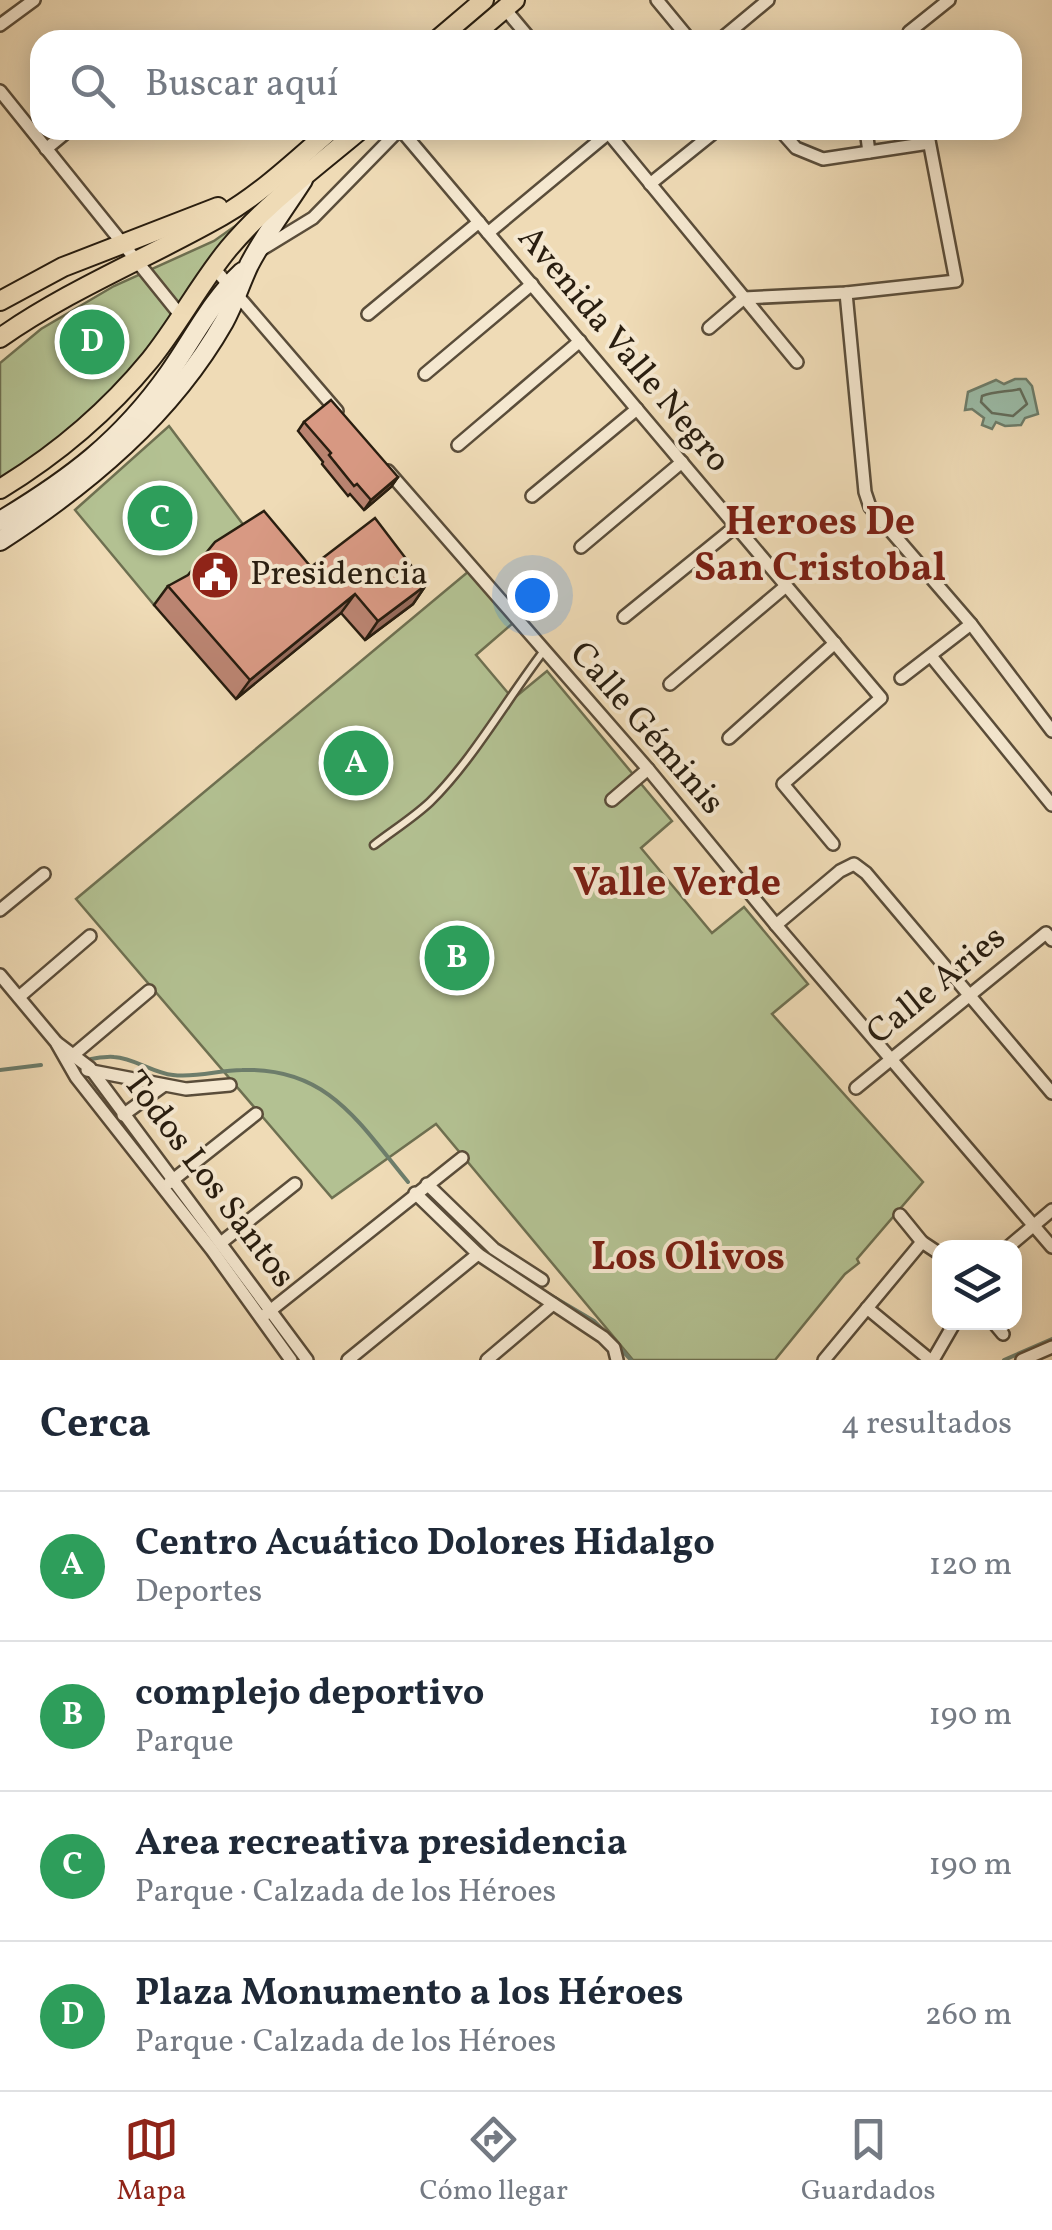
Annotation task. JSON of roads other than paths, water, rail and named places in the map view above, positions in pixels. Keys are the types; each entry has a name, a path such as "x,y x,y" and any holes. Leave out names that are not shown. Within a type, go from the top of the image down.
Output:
{"main road":[{"path":"449,30 484,0"},
{"path":"480,30 510,4"},
{"path":"0,338 72,292 224,215 319,140"},
{"path":"0,489 83,430 151,359 214,268 252,223 348,140"},
{"path":"0,301 63,267 256,193"}],"street":[{"path":"0,25 34,0"},
{"path":"657,0 682,30"},
{"path":"732,30 768,0"},
{"path":"912,30 949,0"},
{"path":"510,4 525,30"},
{"path":"0,91 30,129"},
{"path":"0,114 11,105"},
{"path":"39,140 181,316"},
{"path":"46,149 56,140"},
{"path":"254,258 313,218 390,140"},
{"name":"Avenida Valle Negro","path":"409,140 881,698 783,784 833,844"},
{"path":"488,233 597,140"},
{"path":"615,140 797,362"},
{"path":"650,184 705,140"},
{"path":"789,140 796,148 823,159 916,140"},
{"path":"867,140 869,152"},
{"path":"708,328 744,298 846,293 956,281 929,140"},
{"path":"0,542 61,502 106,464 223,323 233,290 306,176"},
{"path":"368,314 479,222"},
{"path":"214,268 352,428"},
{"path":"425,374 532,284"},
{"path":"846,293 865,492 870,507 971,624 1052,731"},
{"path":"458,445 580,341"},
{"path":"0,521 60,486 174,380"},
{"path":"532,496 637,409"},
{"name":"Calle Géminis","path":"377,458 648,770 1052,1247"},
{"path":"581,546 682,462"},
{"path":"624,618 736,526"},
{"path":"670,684 786,586"},
{"path":"901,678 971,624"},
{"path":"729,738 835,643"},
{"path":"930,656 1052,806"},
{"path":"612,800 648,770"},
{"path":"776,925 840,871 854,864 866,872 1052,1092"},
{"path":"0,910 44,874"},
{"name":"Calle Aries","path":"856,1088 1046,933 1052,940"},
{"path":"19,997 90,936"},
{"name":"Todos Los Santos","path":"0,974 70,1057 90,1068 222,1242 291,1360"},
{"path":"70,1057 149,991"},
{"name":"Todos Los Santos","path":"70,1057 76,1077 162,1188 307,1360"},
{"path":"76,1077 90,1068 186,1089 230,1085"},
{"path":"123,1115 162,1086"},
{"path":"162,1188 256,1114"},
{"path":"267,1314 462,1158"},
{"path":"222,1242 295,1184"},
{"path":"427,1184 494,1250 542,1280"},
{"path":"415,1193 478,1254 602,1337 618,1358"},
{"path":"1016,1240 1052,1210"},
{"path":"900,1215 932,1249"},
{"path":"824,1360 922,1242"},
{"path":"348,1360 478,1254"},
{"path":"487,1360 553,1304"},
{"path":"867,1308 932,1360 950,1330"},
{"path":"1000,1330 1003,1334"},
{"path":"1022,1360 1052,1347"}],"lane":[{"path":"374,845 430,802 479,744 494,717 543,652"}],"water":[{"path":"1026,379 1032,386 1038,414 1025,418 1021,425 996,422 992,429 982,425 984,418 972,409 965,410 968,392 996,380 1004,384"}],"waterway":[{"path":"91,1059 121,1058 173,1075 242,1070 297,1078 339,1103 408,1182"},
{"path":"0,1070 41,1065"},
{"path":"545,1292 604,1331"},
{"path":"1004,1360 1052,1339"},
{"path":"617,1345 631,1360"}],"place":[{"name":"Plaza Monumento a los Héroes","path":"92,342"},
{"name":"Area recreativa presidencia","path":"160,518"},
{"name":"Presidencia","path":"215,575"},
{"name":"Centro Acuático Dolores Hidalgo","path":"356,763"},
{"name":"complejo deportivo","path":"457,958"}],"district":[{"name":"Heroes De San Cristobal","path":"820,547"},
{"name":"Valle Verde","path":"677,885"},
{"name":"Los Olivos","path":"688,1259"}]}
